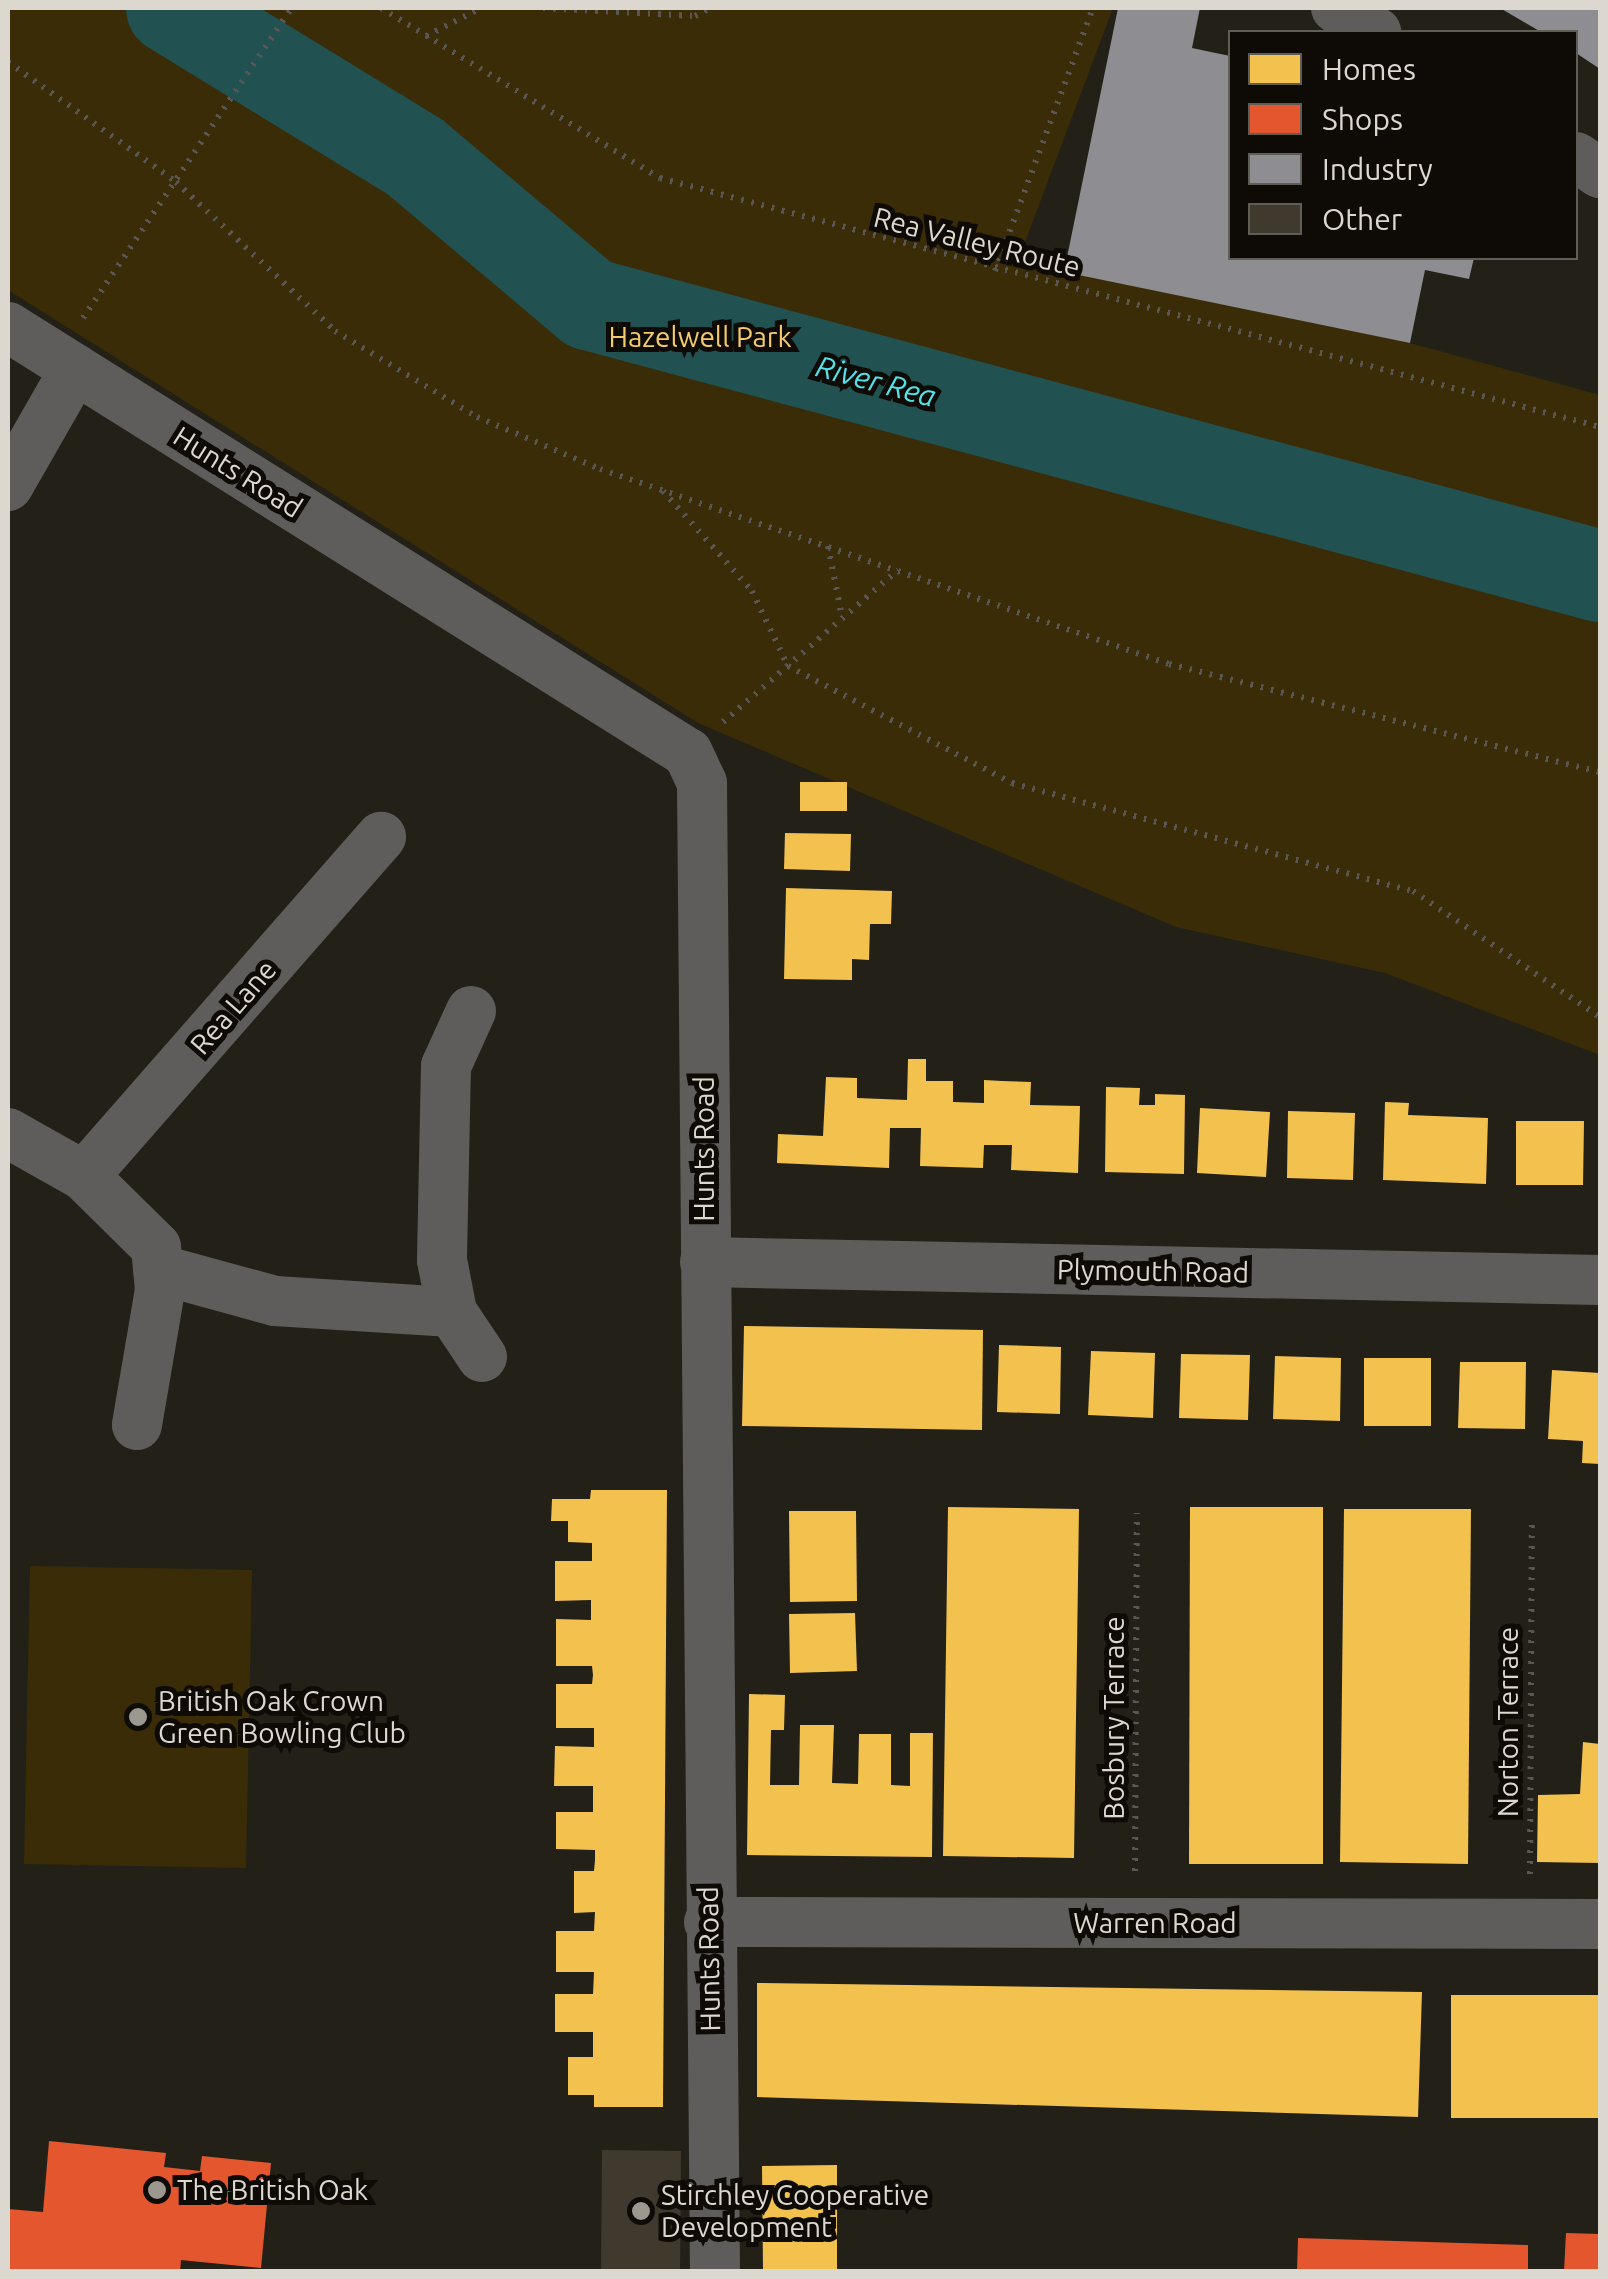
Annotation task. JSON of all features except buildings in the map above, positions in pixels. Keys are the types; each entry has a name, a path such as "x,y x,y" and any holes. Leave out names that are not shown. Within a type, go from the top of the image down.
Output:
{"street":[{"path":"1336,8 1373,30"},
{"path":"1578,158 1600,173"},
{"name":"Hunts Road","path":"8,327 688,753 702,782 708,1922 714,2272"},
{"path":"8,486 74,369"},
{"name":"Rea Lane","path":"84,1176 382,837"},
{"path":"471,1011 446,1066 442,1260 452,1312 482,1357"},
{"path":"8,1133 84,1176 156,1247 158,1270 137,1425"},
{"name":"Plymouth Road","path":"705,1262 1600,1280"},
{"path":"158,1270 275,1300 452,1312"},
{"name":"Warren Road","path":"708,1922 1600,1924"}],"path":[{"name":"Rea Valley Route","path":"381,8 660,178 995,271 1600,427"},
{"path":"425,36 481,8"},
{"path":"543,8 644,16 711,8"},
{"path":"995,271 1092,8"},
{"path":"74,369 84,315 221,118 290,10"},
{"path":"8,62 176,182 336,331 477,417 662,490 1169,664 1600,772"},
{"path":"662,490 752,591 788,666 1012,783 1414,891 1600,1017"},
{"path":"828,546 842,618"},
{"path":"688,753 898,570"},
{"name":"Bosbury Terrace","path":"1135,1923 1137,1512"},
{"name":"Norton Terrace","path":"1530,1924 1532,1520"}],"green space":[{"name":"Hazelwell Park","path":"8,8 1113,8 1019,258 1410,343 1600,395 1600,1055 1385,973 1176,927 698,723 8,290"},
{"name":"British Oak Crown Green Bowling Club","path":"30,1566 252,1570 246,1868 24,1864"}],"waterway":[{"name":"River Rea","path":"172,8 415,157 589,304 1600,576"}],"place":[{"name":"British Oak Crown Green Bowling Club","path":"138,1717"},
{"name":"The British Oak","path":"157,2190"},
{"name":"Stirchley Cooperative Development","path":"641,2211"}]}
